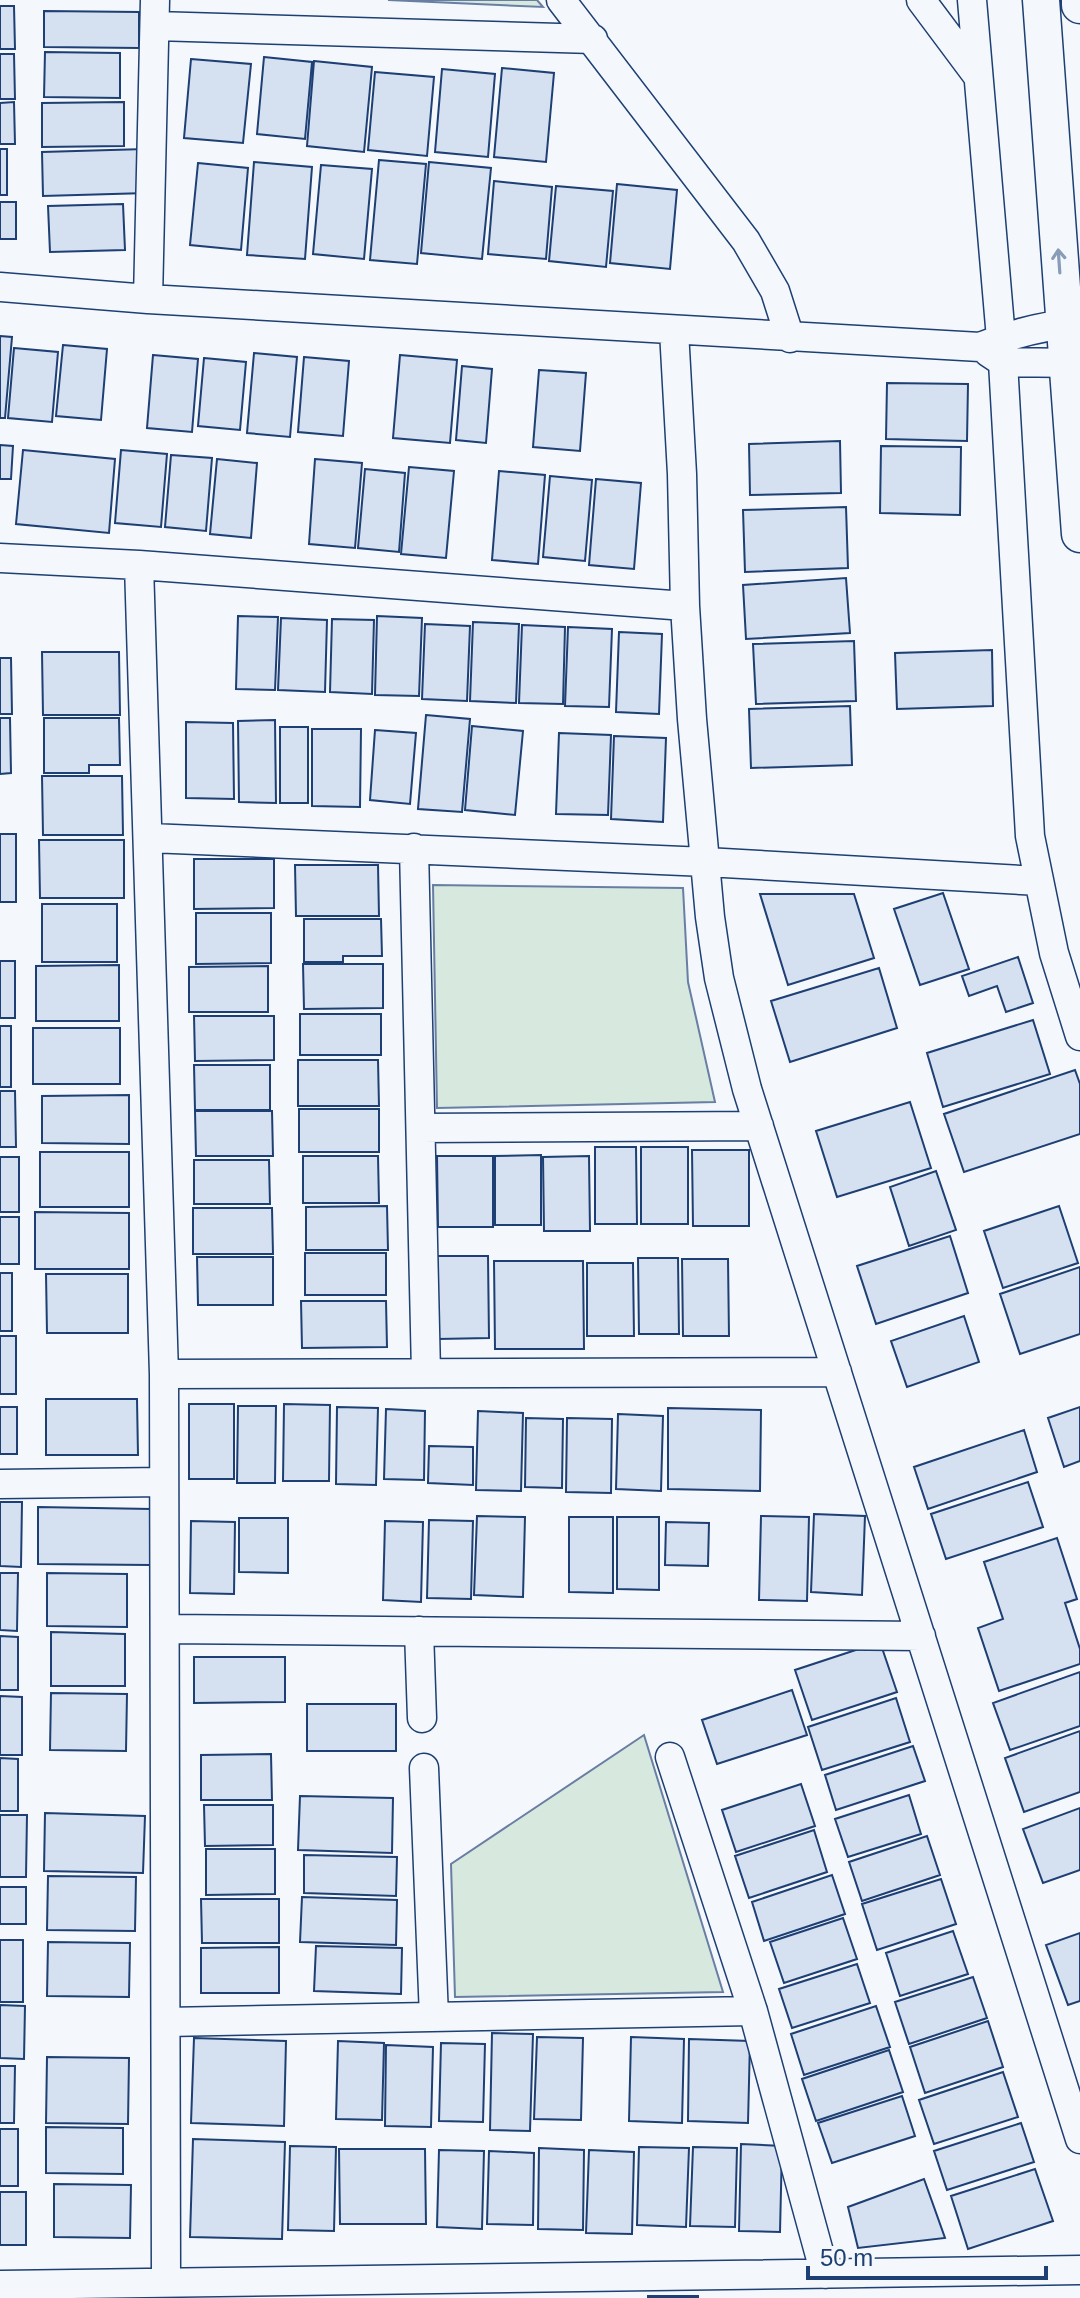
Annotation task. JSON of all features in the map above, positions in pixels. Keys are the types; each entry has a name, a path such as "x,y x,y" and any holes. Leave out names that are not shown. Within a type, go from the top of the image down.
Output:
{"street":[{"path":"561,0 746,241 775,291 790,338"},
{"path":"921,0 977,75"},
{"path":"972,0 1030,836 1054,953 1080,1036"},
{"path":"1041,0 1072,324 1080,534"},
{"path":"148,299 155,13 593,39"},
{"path":"0,287 148,299 995,349 1073,362"},
{"path":"995,349 1072,324"},
{"path":"674,331 692,719 719,978 759,1126 1080,2139"},
{"path":"0,558 139,565 685,606"},
{"path":"139,565 150,838 164,1374 166,2282"},
{"path":"150,838 706,862 1039,881"},
{"path":"414,848 426,1373"},
{"path":"421,1128 759,1126"},
{"path":"164,1374 837,1372"},
{"path":"0,1484 164,1482"},
{"path":"165,1629 921,1636"},
{"path":"419,1631 422,1718"},
{"path":"670,1757 753,2011 825,2274"},
{"path":"424,1768 434,2017"},
{"path":"166,2022 753,2011"},
{"path":"0,2285 1080,2270"}],"shaded area":[{"path":"388,0 537,0 543,7"},
{"path":"433,885 683,888 688,982 715,1102 437,1108"},
{"path":"644,1735 723,1992 455,1997 451,1864"}],"building":[{"path":"0,6 14,6 15,49 0,49"},
{"path":"44,11 139,12 139,48 44,47"},
{"path":"45,52 120,53 120,98 44,97"},
{"path":"0,54 14,54 15,99 0,99"},
{"path":"264,57 312,62 305,139 257,134"},
{"path":"191,59 251,64 243,143 184,138"},
{"path":"314,61 372,67 364,152 307,146"},
{"path":"502,68 554,73 546,162 494,157"},
{"path":"442,69 495,74 488,157 435,152"},
{"path":"375,72 434,77 427,156 368,150"},
{"path":"14,102 15,144 0,144 0,103"},
{"path":"124,102 124,146 42,147 42,103"},
{"path":"0,149 7,149 7,195 0,195"},
{"path":"145,149 147,193 43,196 42,152"},
{"path":"379,160 426,164 417,264 370,260"},
{"path":"254,162 312,167 305,259 247,255"},
{"path":"429,162 491,168 482,259 421,253"},
{"path":"198,163 248,168 241,250 190,245"},
{"path":"321,165 372,169 364,259 313,254"},
{"path":"494,181 552,187 546,259 488,254"},
{"path":"617,184 677,190 670,269 610,263"},
{"path":"556,186 613,191 606,267 549,261"},
{"path":"0,202 16,202 16,239 0,239"},
{"path":"123,204 125,250 50,252 48,206"},
{"path":"0,336 12,337 5,418 0,418"},
{"path":"63,345 107,349 101,420 56,416"},
{"path":"14,348 58,352 52,422 8,418"},
{"path":"254,353 297,357 290,437 247,433"},
{"path":"153,355 198,359 192,432 147,428"},
{"path":"400,355 457,360 450,443 393,438"},
{"path":"304,357 349,361 343,436 298,432"},
{"path":"204,358 246,362 240,430 198,426"},
{"path":"462,366 492,369 486,443 456,440"},
{"path":"539,370 586,373 580,451 533,447"},
{"path":"887,383 968,384 967,441 886,439"},
{"path":"840,441 841,493 750,495 749,444"},
{"path":"0,445 13,446 11,479 0,479"},
{"path":"881,446 961,447 960,515 880,513"},
{"path":"23,450 115,459 109,533 16,524"},
{"path":"121,450 167,454 161,527 115,523"},
{"path":"171,455 212,458 206,531 165,527"},
{"path":"217,459 257,463 251,538 210,534"},
{"path":"315,459 362,463 355,548 309,544"},
{"path":"409,467 454,471 446,558 401,554"},
{"path":"365,469 405,473 399,552 358,548"},
{"path":"499,471 545,475 538,564 492,560"},
{"path":"550,476 592,480 585,561 543,557"},
{"path":"596,479 641,483 634,569 589,565"},
{"path":"846,507 848,568 745,572 743,510"},
{"path":"846,578 850,633 746,639 743,585"},
{"path":"238,616 278,617 275,690 236,689"},
{"path":"377,616 422,618 419,696 375,695"},
{"path":"281,618 327,620 325,692 278,690"},
{"path":"332,619 374,620 372,694 330,692"},
{"path":"473,622 519,624 516,703 470,701"},
{"path":"425,624 470,626 467,701 422,699"},
{"path":"522,625 565,627 563,704 519,703"},
{"path":"568,627 612,629 609,707 565,706"},
{"path":"619,632 662,634 659,714 616,712"},
{"path":"854,641 856,701 756,704 753,644"},
{"path":"992,650 993,706 897,709 895,653"},
{"path":"42,652 119,652 120,715 43,715"},
{"path":"0,658 11,658 12,714 0,714"},
{"path":"850,706 852,765 751,768 749,709"},
{"path":"426,715 470,719 462,812 418,809"},
{"path":"0,718 10,718 11,773 0,774"},
{"path":"44,718 119,718 120,765 89,765 89,773 44,773"},
{"path":"275,720 276,803 239,802 238,721"},
{"path":"186,722 233,723 234,799 186,798"},
{"path":"472,726 523,731 515,815 465,810"},
{"path":"280,727 308,727 308,803 280,803"},
{"path":"312,729 361,729 360,807 312,806"},
{"path":"375,730 416,733 410,804 370,800"},
{"path":"559,733 611,735 608,815 556,814"},
{"path":"614,736 666,738 663,822 611,819"},
{"path":"42,776 122,776 123,835 43,835"},
{"path":"0,834 16,834 16,902 0,902"},
{"path":"39,840 124,840 124,898 40,898"},
{"path":"194,859 274,859 274,908 194,909"},
{"path":"295,865 378,865 379,916 296,916"},
{"path":"943,893 969,969 920,985 894,909"},
{"path":"760,894 854,894 874,958 788,985"},
{"path":"42,904 117,904 117,962 42,962"},
{"path":"196,913 271,913 271,963 196,964"},
{"path":"304,919 381,919 382,956 343,956 343,962 304,962"},
{"path":"1018,957 1033,1003 1006,1012 997,986 969,996 962,976"},
{"path":"0,961 15,961 15,1018 0,1018"},
{"path":"303,964 383,964 383,1008 304,1009"},
{"path":"119,965 119,1021 36,1021 36,966"},
{"path":"268,966 268,1012 189,1012 189,967"},
{"path":"879,968 897,1028 790,1062 771,1001"},
{"path":"300,1014 381,1014 381,1055 300,1055"},
{"path":"194,1016 274,1016 274,1060 195,1061"},
{"path":"1033,1020 1050,1074 943,1107 927,1053"},
{"path":"0,1026 11,1026 11,1087 0,1087"},
{"path":"33,1028 120,1028 120,1084 33,1084"},
{"path":"298,1060 378,1060 379,1106 298,1106"},
{"path":"194,1065 270,1065 270,1110 195,1110"},
{"path":"1075,1070 1080,1084 1080,1134 964,1172 944,1114"},
{"path":"0,1091 15,1091 16,1147 0,1147"},
{"path":"129,1095 129,1144 42,1143 42,1096"},
{"path":"910,1102 931,1168 837,1197 816,1131"},
{"path":"299,1109 379,1109 379,1152 299,1152"},
{"path":"195,1111 272,1111 273,1156 196,1156"},
{"path":"595,1147 636,1147 637,1224 595,1224"},
{"path":"641,1147 688,1147 688,1224 641,1224"},
{"path":"692,1150 749,1150 749,1226 693,1226"},
{"path":"40,1152 129,1152 129,1207 40,1207"},
{"path":"541,1155 541,1225 495,1225 495,1156"},
{"path":"303,1156 378,1156 379,1203 303,1203"},
{"path":"437,1156 493,1156 493,1227 438,1227"},
{"path":"589,1156 590,1231 544,1231 543,1157"},
{"path":"0,1157 19,1157 19,1212 0,1212"},
{"path":"194,1160 269,1160 270,1204 194,1204"},
{"path":"936,1171 956,1230 909,1246 890,1187"},
{"path":"387,1206 388,1250 306,1250 306,1207"},
{"path":"1059,1206 1078,1263 1003,1288 984,1231"},
{"path":"193,1208 272,1208 273,1254 193,1254"},
{"path":"35,1212 129,1213 129,1269 35,1269"},
{"path":"0,1217 19,1217 19,1264 0,1264"},
{"path":"950,1236 968,1293 876,1324 857,1266"},
{"path":"305,1253 386,1253 386,1295 305,1295"},
{"path":"437,1256 488,1256 489,1338 438,1339"},
{"path":"197,1257 273,1257 273,1305 198,1305"},
{"path":"638,1258 678,1258 679,1334 639,1334"},
{"path":"682,1259 728,1259 729,1336 683,1336"},
{"path":"494,1261 583,1261 584,1349 495,1349"},
{"path":"587,1263 633,1263 634,1336 587,1336"},
{"path":"1080,1267 1080,1334 1020,1354 1000,1294"},
{"path":"0,1273 12,1273 12,1331 0,1331"},
{"path":"46,1274 128,1274 128,1333 47,1333"},
{"path":"301,1301 386,1301 387,1347 302,1348"},
{"path":"964,1316 979,1362 907,1387 891,1341"},
{"path":"0,1336 16,1336 16,1394 0,1394"},
{"path":"46,1399 137,1399 138,1455 46,1455"},
{"path":"189,1404 234,1404 234,1479 189,1479"},
{"path":"284,1404 330,1405 329,1481 283,1481"},
{"path":"238,1406 276,1406 275,1483 237,1483"},
{"path":"0,1407 17,1407 17,1454 0,1454"},
{"path":"337,1407 378,1408 376,1485 336,1484"},
{"path":"1080,1407 1080,1461 1064,1467 1048,1418"},
{"path":"668,1408 761,1410 760,1491 668,1489"},
{"path":"386,1409 425,1411 424,1480 384,1479"},
{"path":"478,1411 523,1413 521,1491 476,1490"},
{"path":"618,1414 663,1416 661,1491 616,1489"},
{"path":"526,1418 563,1419 562,1488 525,1487"},
{"path":"567,1418 612,1419 611,1493 566,1492"},
{"path":"1024,1430 1037,1472 928,1509 914,1467"},
{"path":"429,1446 473,1447 473,1485 428,1483"},
{"path":"1028,1482 1043,1527 946,1559 931,1514"},
{"path":"0,1502 22,1502 21,1567 0,1566"},
{"path":"38,1507 151,1509 150,1565 38,1564"},
{"path":"814,1514 865,1516 862,1595 811,1592"},
{"path":"477,1516 525,1517 523,1597 474,1595"},
{"path":"761,1516 809,1517 807,1601 759,1600"},
{"path":"569,1517 613,1517 613,1593 569,1592"},
{"path":"617,1517 659,1517 659,1590 617,1589"},
{"path":"239,1518 288,1518 288,1573 239,1572"},
{"path":"429,1520 473,1521 471,1599 427,1598"},
{"path":"191,1521 235,1522 234,1594 190,1593"},
{"path":"385,1521 423,1522 421,1602 383,1600"},
{"path":"666,1522 709,1523 708,1566 665,1565"},
{"path":"1057,1538 1077,1599 1065,1603 1080,1649 1080,1664 999,1691 978,1628 1003,1619 984,1562"},
{"path":"0,1573 18,1573 17,1631 0,1630"},
{"path":"47,1573 127,1574 127,1627 47,1626"},
{"path":"51,1632 125,1634 125,1686 51,1686"},
{"path":"0,1636 18,1637 18,1690 0,1690"},
{"path":"880,1642 897,1692 812,1720 795,1670"},
{"path":"194,1657 285,1657 285,1702 194,1703"},
{"path":"1080,1672 1080,1726 1010,1750 993,1703"},
{"path":"792,1690 807,1735 717,1764 702,1720"},
{"path":"51,1693 127,1694 126,1751 50,1750"},
{"path":"0,1696 22,1697 22,1755 0,1755"},
{"path":"896,1698 910,1742 822,1770 808,1727"},
{"path":"307,1704 396,1704 396,1751 307,1751"},
{"path":"1080,1731 1080,1792 1024,1812 1005,1758"},
{"path":"913,1746 925,1781 836,1810 825,1775"},
{"path":"271,1754 272,1800 201,1800 201,1755"},
{"path":"0,1758 18,1759 18,1811 0,1811"},
{"path":"801,1784 815,1826 736,1852 722,1810"},
{"path":"909,1795 921,1834 848,1857 835,1819"},
{"path":"300,1796 393,1798 392,1853 298,1850"},
{"path":"204,1805 273,1805 273,1845 205,1846"},
{"path":"1080,1808 1080,1870 1043,1883 1023,1829"},
{"path":"45,1813 145,1816 143,1873 44,1871"},
{"path":"0,1815 27,1815 26,1877 0,1877"},
{"path":"814,1830 827,1872 749,1898 735,1856"},
{"path":"927,1836 940,1875 862,1901 849,1862"},
{"path":"206,1849 275,1849 275,1894 206,1895"},
{"path":"304,1855 397,1857 396,1896 304,1893"},
{"path":"832,1875 845,1914 764,1941 752,1902"},
{"path":"48,1876 136,1877 135,1931 47,1930"},
{"path":"941,1879 956,1924 877,1950 862,1904"},
{"path":"0,1887 26,1887 26,1924 0,1924"},
{"path":"302,1897 397,1900 396,1945 300,1942"},
{"path":"201,1899 279,1899 279,1943 202,1943"},
{"path":"843,1918 857,1959 784,1983 770,1942"},
{"path":"953,1931 968,1974 900,1996 886,1953"},
{"path":"1080,1933 1080,2001 1068,2005 1046,1945"},
{"path":"0,1940 23,1940 23,2002 0,2002"},
{"path":"48,1942 130,1943 129,1997 47,1996"},
{"path":"316,1946 402,1948 401,1994 314,1991"},
{"path":"279,1947 279,1993 201,1993 201,1948"},
{"path":"857,1964 870,2003 792,2028 779,1989"},
{"path":"973,1977 987,2018 909,2044 895,2002"},
{"path":"0,2005 25,2006 24,2059 0,2058"},
{"path":"876,2006 890,2047 804,2075 791,2034"},
{"path":"988,2021 1003,2067 925,2093 910,2047"},
{"path":"492,2033 533,2034 530,2131 490,2130"},
{"path":"537,2037 583,2038 581,2120 534,2119"},
{"path":"631,2037 684,2039 682,2123 629,2121"},
{"path":"194,2038 286,2041 284,2126 191,2123"},
{"path":"689,2039 750,2041 748,2123 688,2121"},
{"path":"338,2041 384,2043 382,2120 336,2119"},
{"path":"441,2043 485,2044 483,2122 439,2121"},
{"path":"386,2045 433,2047 431,2127 385,2126"},
{"path":"889,2050 903,2092 816,2121 802,2079"},
{"path":"47,2057 129,2058 128,2124 46,2123"},
{"path":"0,2066 15,2066 14,2123 0,2123"},
{"path":"1003,2072 1018,2117 934,2144 919,2100"},
{"path":"902,2096 915,2136 832,2163 818,2123"},
{"path":"1021,2123 1034,2162 947,2190 934,2151"},
{"path":"46,2127 123,2128 123,2174 46,2173"},
{"path":"0,2129 18,2129 18,2186 0,2186"},
{"path":"193,2139 285,2142 282,2239 190,2237"},
{"path":"741,2144 782,2146 780,2232 739,2231"},
{"path":"290,2146 336,2147 334,2231 288,2230"},
{"path":"639,2147 689,2148 686,2227 637,2225"},
{"path":"693,2147 737,2148 735,2227 690,2226"},
{"path":"539,2148 584,2150 583,2230 538,2229"},
{"path":"339,2149 425,2149 426,2224 340,2224"},
{"path":"439,2150 484,2151 482,2229 437,2227"},
{"path":"589,2150 634,2152 632,2234 586,2233"},
{"path":"489,2151 534,2153 533,2225 487,2224"},
{"path":"1035,2169 1053,2221 968,2249 951,2196"},
{"path":"924,2179 945,2238 858,2248 848,2207"},
{"path":"54,2184 131,2185 130,2238 54,2237"},
{"path":"0,2192 26,2192 26,2245 0,2245"},
{"path":"698,2296 698,2298 648,2298"}]}
